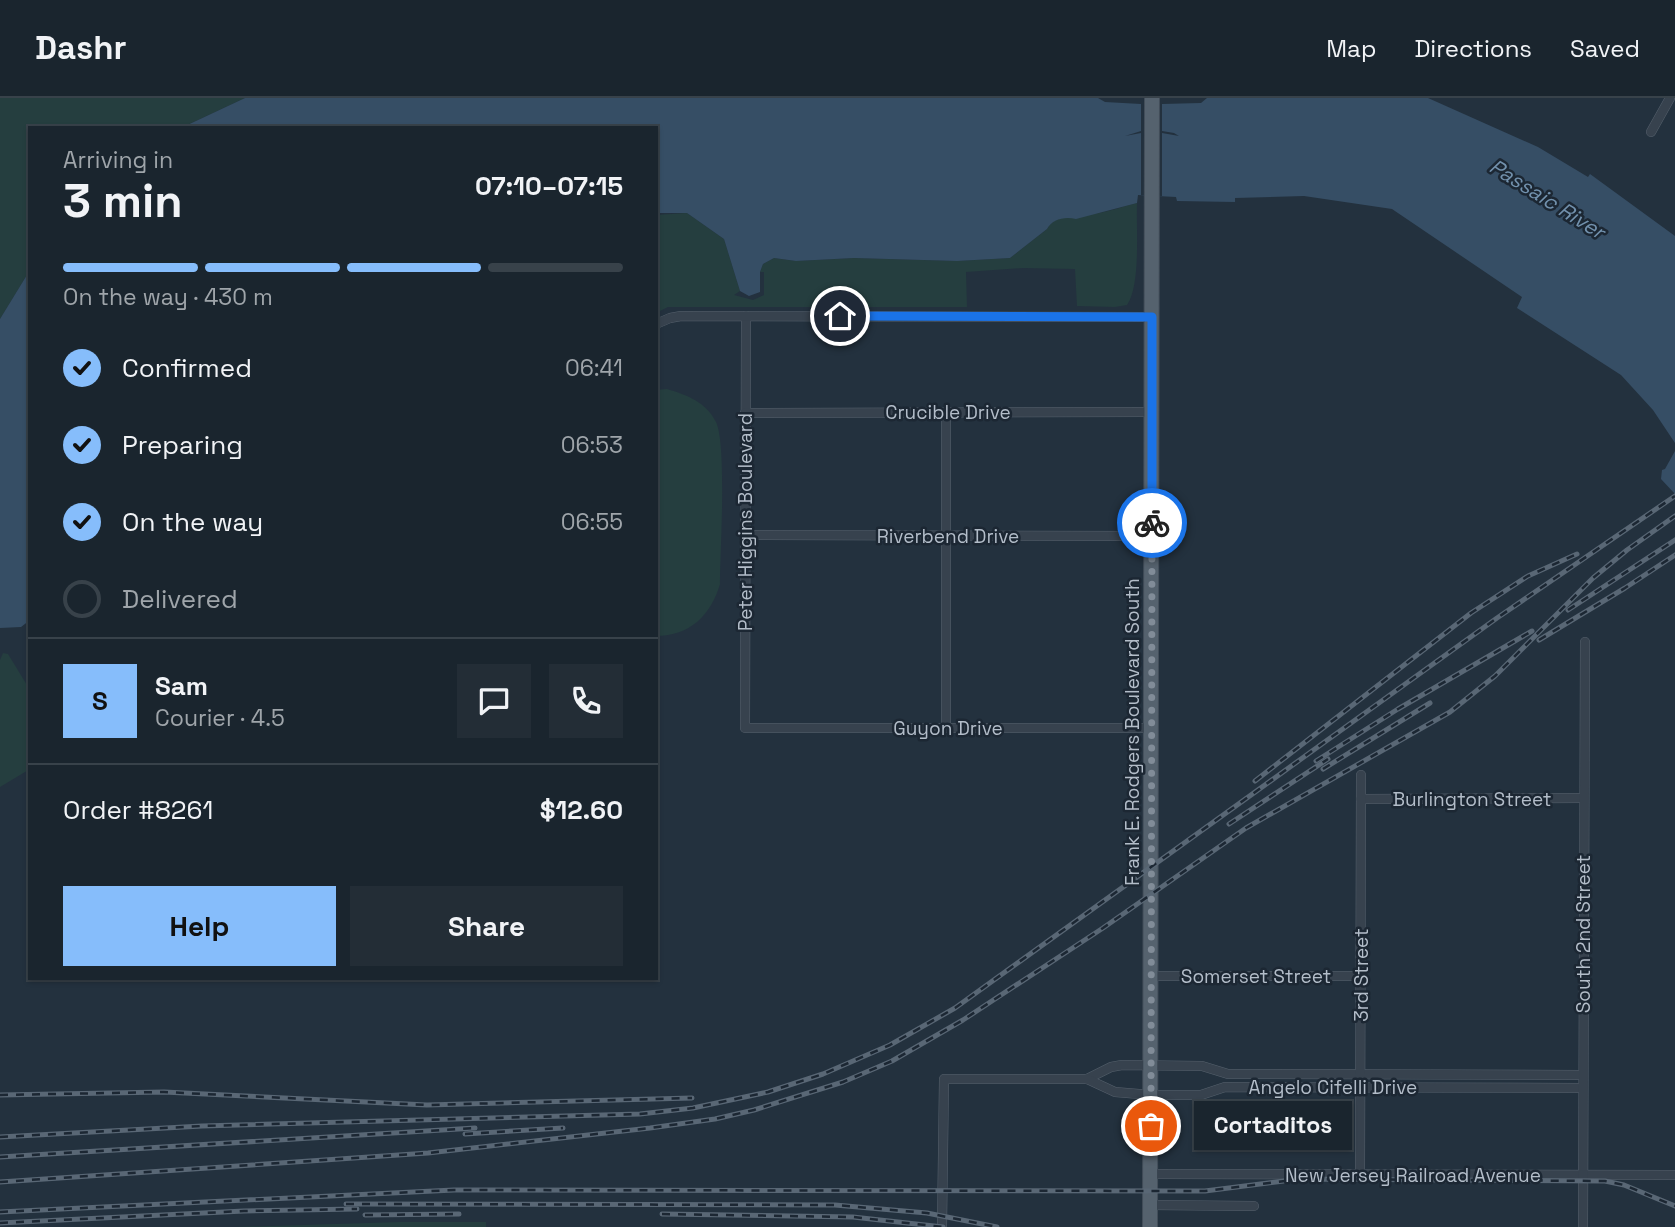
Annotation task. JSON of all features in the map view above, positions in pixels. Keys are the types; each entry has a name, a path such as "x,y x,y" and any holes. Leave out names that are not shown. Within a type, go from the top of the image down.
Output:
{"main road":[{"path":"1152,98 1152,412"},
{"name":"Frank E. Rodgers Boulevard South","path":"1150,1227 1152,412"}],"street":[{"path":"1651,132 1670,98"},
{"path":"658,323 681,316 1152,317"},
{"name":"Peter Higgins Boulevard","path":"745,727 746,316"},
{"path":"946,412 946,728"},
{"name":"Crucible Drive","path":"745,413 1152,412"},
{"name":"Riverbend Drive","path":"746,536 1151,536"},
{"name":"South 2nd Street","path":"1583,1227 1585,642"},
{"name":"Guyon Drive","path":"745,727 1151,728"},
{"name":"3rd Street","path":"1360,1175 1361,775"},
{"name":"Burlington Street","path":"1361,799 1584,798"},
{"name":"Somerset Street","path":"1152,974 1361,976"},
{"name":"Angelo Cifelli Drive","path":"1087,1079 1117,1066 1151,1065 1202,1066 1228,1074 1583,1075"},
{"name":"Angelo Cifelli Drive","path":"942,1227 944,1079 1087,1079 1115,1091 1151,1095 1201,1095 1225,1087 1583,1088"},
{"name":"New Jersey Railroad Avenue","path":"1150,1174 1675,1175"},
{"path":"1150,1205 1254,1206"}],"green space":[{"path":"0,98 245,98 185,126 28,126 28,273 0,319"},
{"path":"1137,203 1136,271 1127,305 1077,306 1075,269 1023,268 966,272 967,307 668,307 658,312 658,215 687,213 724,239 740,291 734,295 753,300 764,295 764,272 760,272 763,264 774,258 796,261 854,258 957,261 1010,258 1056,220"},
{"path":"667,389 689,397 712,415 719,434 722,475 720,584 716,595 705,614 689,628 658,636 658,390"},
{"path":"3,653 8,654 28,687 28,770 0,787 0,660"},
{"path":"486,1222 486,1227 234,1227"}],"water":[{"name":"Passaic River","path":"245,98 1428,98 1538,147 1588,177 1590,174 1675,236 1675,443 1653,410 1621,375 1517,308 1522,297 1392,209 1304,196 1235,198 1235,202 1177,201 1176,197 1138,195 1137,203 1076,219 1063,218 1055,221 1010,258 957,261 854,258 796,261 774,258 763,264 760,272 760,292 749,296 740,291 724,239 687,213 658,213 658,126 185,126"},
{"path":"28,273 28,622 21,627 0,628 0,319"},
{"path":"1675,451 1675,494 1661,479 1662,470"}],"pier":[{"path":"1098,98 1207,98 1201,103 1162,104 1162,131 1179,136 1162,133 1162,196 1141,195 1141,133 1125,136 1141,131 1141,104 1105,102"}],"railway":[{"path":"0,1137 202,1126 640,1114 693,1108 768,1092 823,1074 890,1045 955,1008 1497,618 1675,496"},
{"path":"0,1182 428,1153 650,1128 715,1119 754,1110 843,1082 892,1061 963,1020 1103,928 1246,828 1450,712 1495,676 1593,578 1675,516"},
{"path":"1568,610 1675,540"},
{"path":"1255,781 1471,613 1528,576 1577,554"},
{"path":"1539,640 1675,555"},
{"path":"1316,761 1398,709 1532,631"},
{"path":"1323,769 1430,703"},
{"path":"1229,824 1328,759"},
{"path":"0,1095 164,1092 427,1105 692,1098"},
{"path":"0,1157 475,1128"},
{"path":"465,1134 563,1128"},
{"path":"0,1212 454,1190 1205,1191 1300,1179 1605,1181 1624,1185 1675,1206"},
{"path":"346,1204 835,1205 927,1213 997,1227"},
{"path":"0,1223 244,1211 357,1209"},
{"path":"365,1215 459,1214"},
{"path":"662,1214 853,1217 943,1227"}],"way so far":[{"path":"1151,1126 1152,523"}],"place":[{"name":"Cortaditos","path":"1151,1126"}],"route":[{"path":"840,316 1152,317 1152,523"}]}
